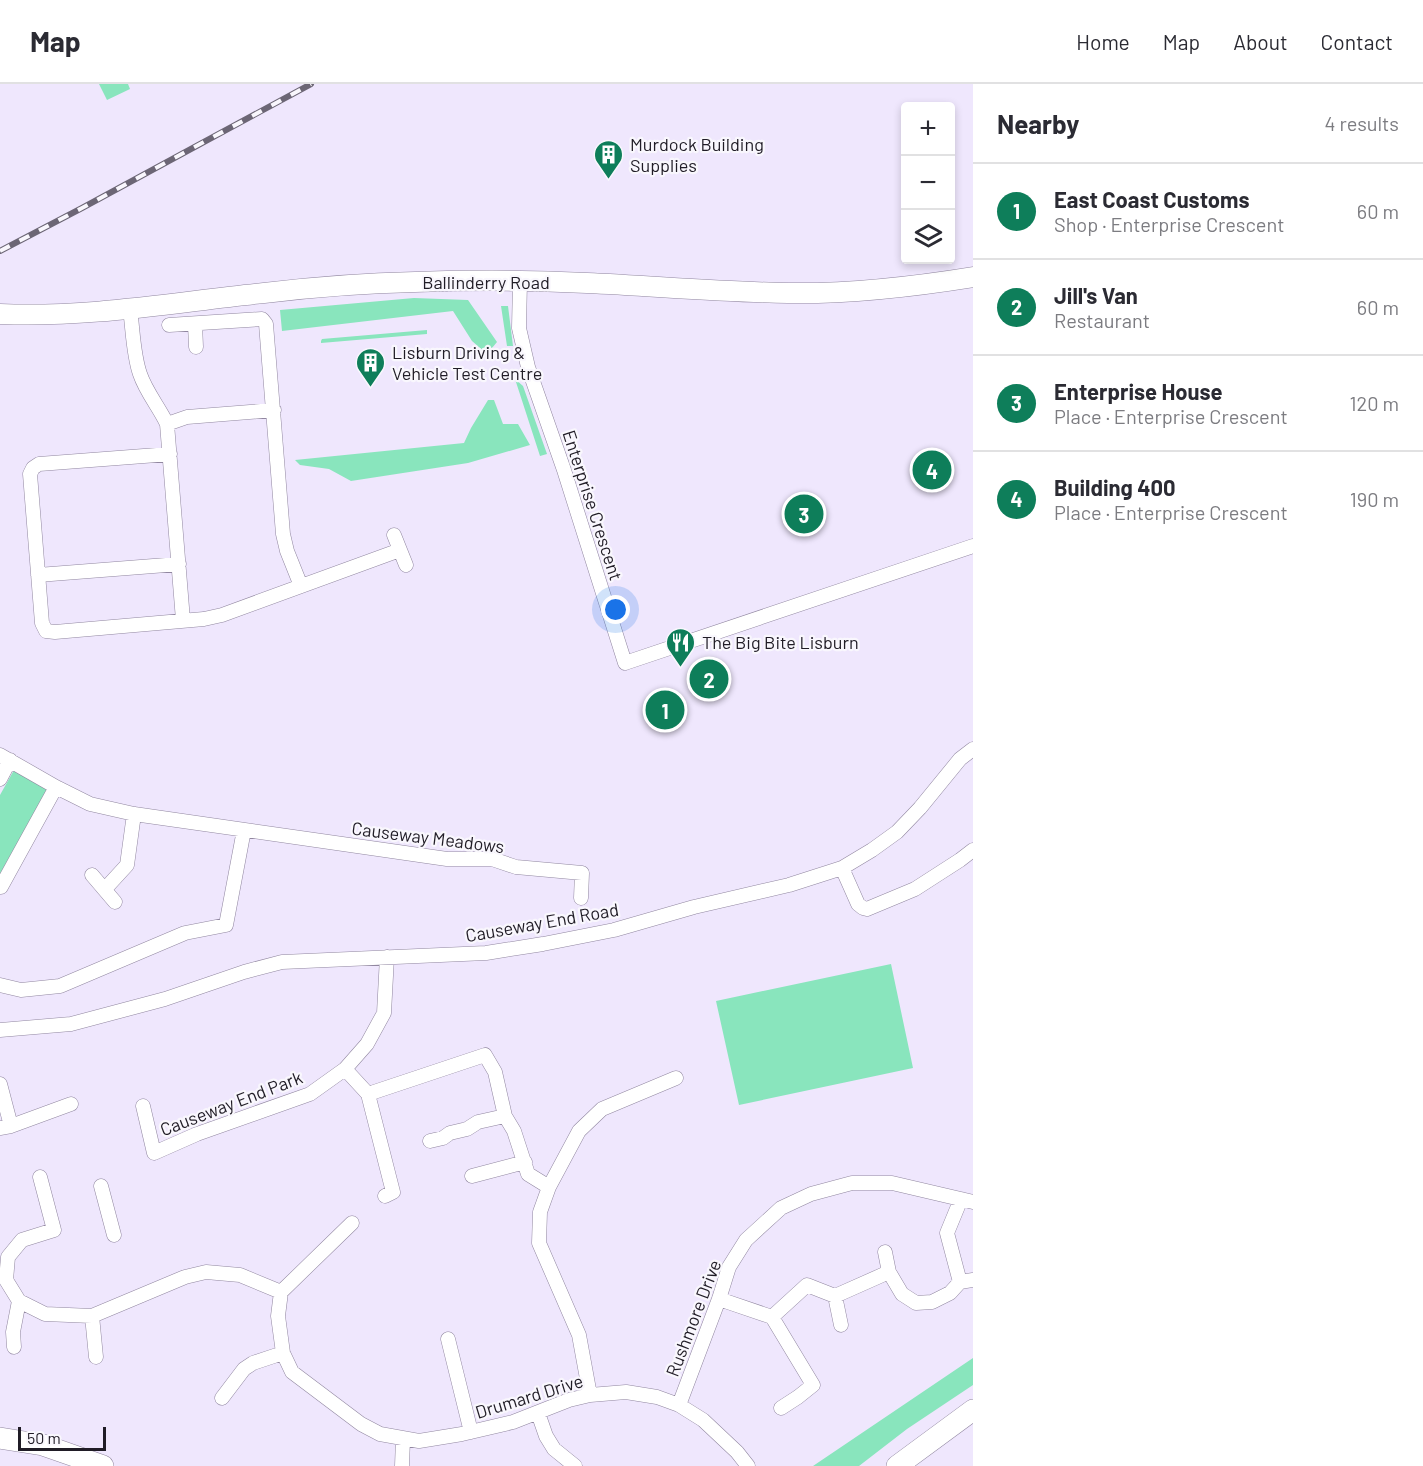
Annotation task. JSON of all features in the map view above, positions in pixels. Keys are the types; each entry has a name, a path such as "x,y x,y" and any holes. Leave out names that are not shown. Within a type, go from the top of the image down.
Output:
{"main road":[{"name":"Ballinderry Road","path":"0,314 64,314 130,309 265,292 415,282 520,281 788,293 886,289 973,277"},
{"path":"897,1466 973,1410"},
{"path":"0,1438 43,1445 104,1466"}],"street":[{"name":"Enterprise Crescent","path":"520,281 519,328 528,367 568,481 625,663 973,546"},
{"path":"130,309 140,375 167,424 183,620"},
{"path":"169,325 262,319 266,324 283,534 301,586"},
{"path":"195,324 196,346"},
{"path":"167,424 187,417 274,410"},
{"path":"170,454 39,464 33,468 30,474 38,575 42,623 46,631 204,619 222,615 400,550"},
{"path":"394,535 405,565"},
{"path":"38,575 179,564"},
{"name":"Causeway End Road","path":"0,1030 71,1024 165,999 244,972 282,962 486,953 614,930 724,899 789,885 842,868 897,832 960,759 973,749"},
{"name":"Causeway Meadows","path":"0,779 5,758 90,804 134,814 447,859 492,860 516,867 582,873 581,898"},
{"path":"0,886 56,787"},
{"path":"105,889 127,865 134,814"},
{"path":"0,985 21,990 60,986 185,933 226,925 243,830"},
{"path":"842,868 858,904 867,909 915,889 973,850"},
{"path":"92,876 115,902"},
{"name":"Causeway End Park","path":"143,1106 154,1153 197,1134 310,1094 345,1068 367,1044 384,1013 387,957"},
{"path":"368,1094 485,1055 495,1072 505,1116 514,1131 528,1174 549,1187"},
{"path":"345,1068 368,1094 393,1192 385,1196"},
{"path":"590,1395 579,1335 539,1243 540,1212 549,1187 579,1131 602,1109 676,1078"},
{"path":"0,1084 5,1127 70,1104"},
{"path":"429,1141 443,1138 478,1122 505,1116"},
{"path":"472,1176 525,1162"},
{"path":"40,1177 54,1230 22,1240 8,1257 6,1280 19,1301 45,1314 92,1316 186,1277 206,1272 240,1275 281,1292 352,1223"},
{"name":"Rushmore Drive","path":"679,1405 729,1267 746,1240 781,1208 812,1194 852,1184 892,1183 967,1200"},
{"path":"101,1186 114,1235"},
{"path":"885,1252 888,1272 902,1294 916,1303 932,1302 950,1293 966,1281 947,1233 967,1200"},
{"path":"772,1317 807,1285 834,1296 888,1272"},
{"name":"Drumard Drive","path":"281,1292 278,1316 283,1353 292,1372 341,1410 380,1434 419,1442 513,1422 569,1400 590,1395 626,1392 657,1397 679,1405 703,1420 737,1452 748,1466"},
{"path":"834,1296 841,1325"},
{"path":"719,1299 772,1317 813,1385 781,1408"},
{"path":"14,1347 13,1332 19,1301"},
{"path":"92,1316 96,1358"},
{"path":"448,1339 471,1432"},
{"path":"222,1398 244,1369 253,1363 283,1353"},
{"path":"537,1413 554,1449 575,1466"},
{"path":"402,1466 403,1439"}],"green space":[{"path":"99,84 128,84 130,89 107,100"},
{"path":"414,298 468,300 497,342 487,354 472,341 453,311 282,331 280,310"},
{"path":"501,306 508,306 513,346 507,346"},
{"path":"427,330 427,334 321,343 322,339"},
{"path":"515,379 523,386 547,454 540,456"},
{"path":"488,400 494,400 503,424 518,424 530,445 468,463 351,481 329,469 300,465 295,460 464,443"},
{"path":"14,770 48,789 0,874 0,795"},
{"path":"891,964 913,1068 739,1105 716,1001"},
{"path":"973,1358 973,1385 907,1429 859,1466 813,1466"}],"railway":[{"path":"0,251 311,84"}],"place":[{"name":"Murdock Building Supplies","path":"609,180"},
{"name":"Lisburn Driving & Vehicle Test Centre","path":"371,388"},
{"name":"Building 400","path":"932,470"},
{"name":"Enterprise House","path":"804,514"},
{"name":"The Big Bite Lisburn","path":"681,668"},
{"name":"Jill's Van","path":"709,679"},
{"name":"East Coast Customs","path":"665,710"}]}
